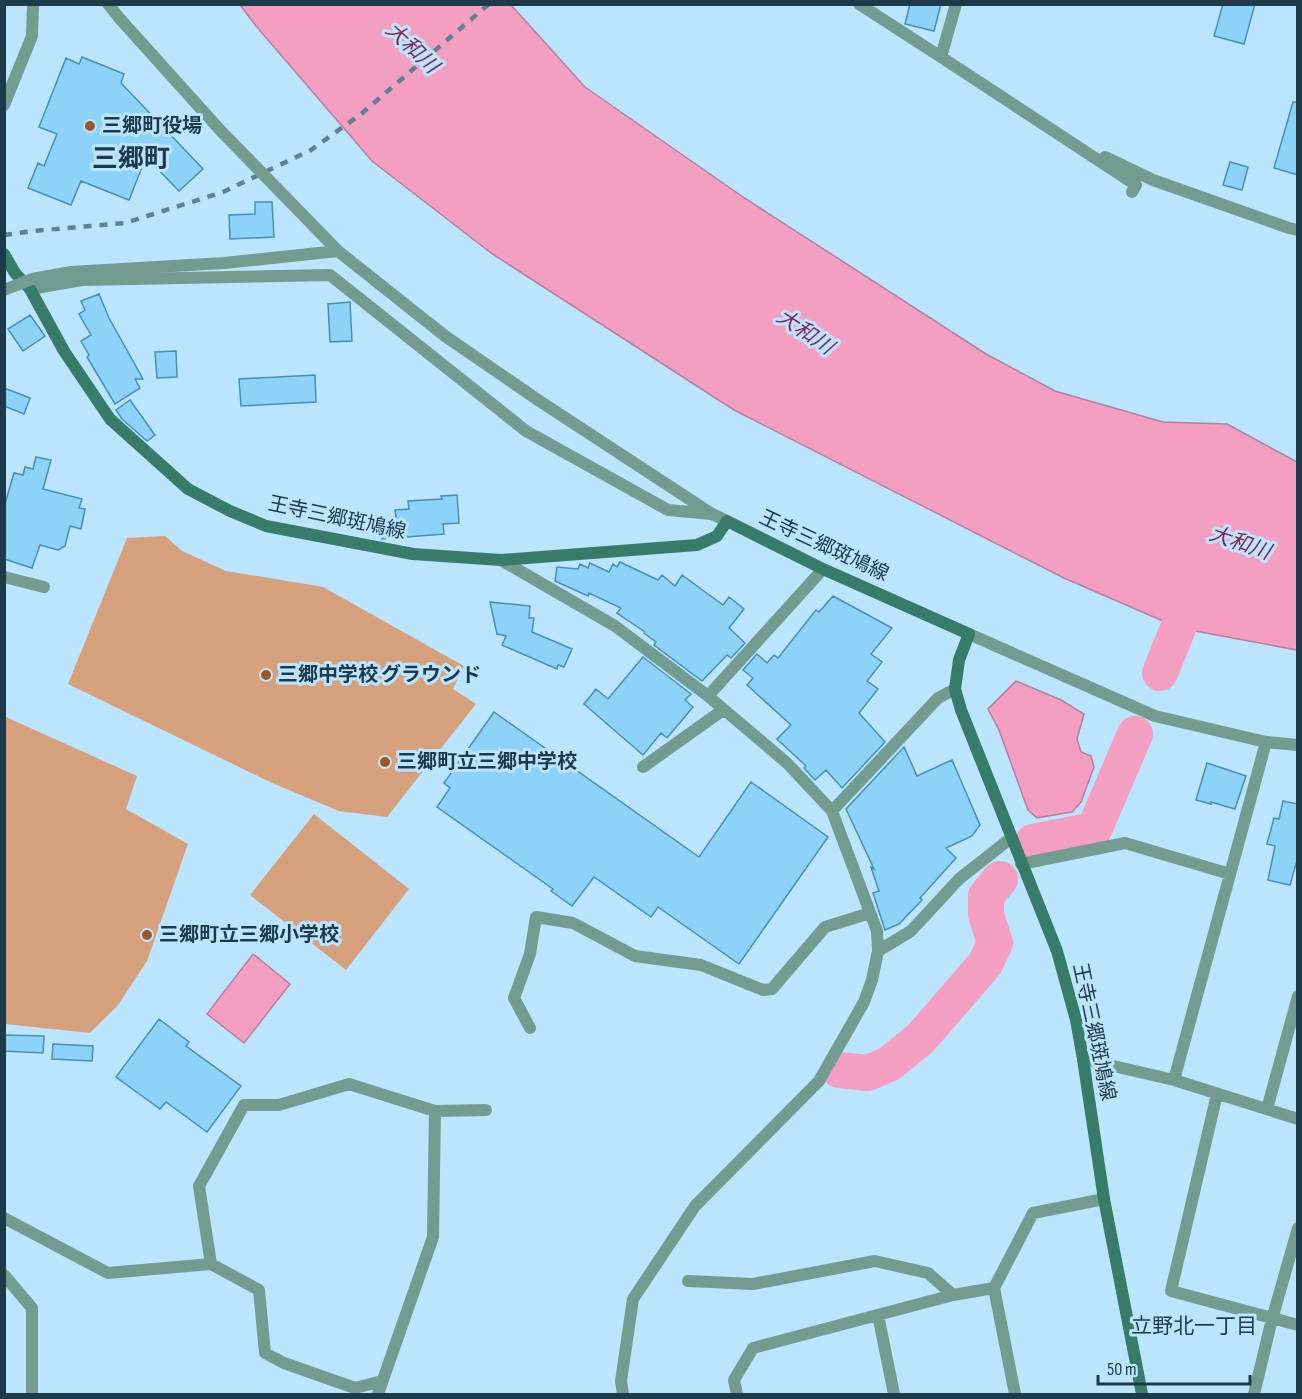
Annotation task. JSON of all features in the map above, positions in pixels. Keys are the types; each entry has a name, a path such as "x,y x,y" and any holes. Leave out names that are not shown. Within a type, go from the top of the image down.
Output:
{"main road":[{"name":"王寺三郷斑鳩線","path":"4,255 15,273 30,289 64,351 110,419 188,489 230,511 266,526 413,554 501,560 697,545 717,536 727,521 824,569 969,634 959,660 955,689 961,710 1057,951 1076,1020 1104,1199 1142,1395"}],"street":[{"path":"4,105 32,36 33,4"},
{"path":"108,4 220,130 338,251 445,336 538,400 712,514 727,521"},
{"path":"859,4 1136,185 1132,192"},
{"path":"941,57 956,4"},
{"path":"1065,139 1153,180 1298,230"},
{"path":"4,290 33,279 71,272 224,263 338,251"},
{"path":"30,289 82,280 330,275 526,431 668,510 712,514"},
{"path":"501,560 615,626 708,696 787,763 832,811 877,931 878,951 873,980 864,1002 819,1081 695,1206 633,1299 621,1381 623,1395"},
{"path":"708,696 824,569"},
{"path":"4,577 44,587"},
{"path":"969,634 1155,716 1266,742 1298,745"},
{"path":"832,811 938,698 955,689"},
{"path":"643,767 723,710"},
{"path":"1174,1080 1266,742"},
{"path":"878,951 911,931 959,879 1011,838"},
{"path":"1021,864 1125,843 1230,874"},
{"path":"530,1028 514,998 530,954 536,917 573,923 635,956 701,964 763,990 772,989 825,927 870,913"},
{"path":"1267,1109 1298,996"},
{"path":"1083,1059 1174,1080 1298,1119"},
{"path":"211,1264 199,1186 244,1105 279,1105 349,1084 435,1111 486,1110"},
{"path":"1217,1094 1171,1291 1298,1325"},
{"path":"378,1395 433,1238 435,1111"},
{"path":"1015,1395 994,1288 1033,1213 1104,1199"},
{"path":"4,1218 108,1273 211,1264 258,1290 265,1353 284,1363 355,1388 382,1382"},
{"path":"1254,1395 1272,1319 1298,1228"},
{"path":"688,1281 753,1284 875,1261 928,1273 953,1295"},
{"path":"4,1275 32,1308 32,1395"},
{"path":"737,1395 734,1380 753,1348 953,1295 994,1288"},
{"path":"878,1315 894,1395"}],"shaded area":[{"name":"三郷中学校 グラウンド","path":"165,536 182,551 226,571 323,587 464,666 453,689 476,704 387,817 339,811 272,783 68,684 127,538"},
{"path":"4,718 137,776 126,809 188,844 147,961 118,1005 90,1033 5,1024"},
{"path":"314,814 409,889 346,970 250,895"}],"water":[{"name":"大和川","path":"240,5 511,5 585,87 743,197 986,354 1055,391 1163,422 1227,424 1297,462 1297,650 1179,628 1064,578 734,410 491,253 372,161"},
{"path":"1016,681 1061,700 1084,714 1077,739 1081,752 1091,756 1094,767 1081,802 1072,812 1037,818 1028,810 999,730 988,709"},
{"path":"253,954 290,984 244,1043 207,1014"}],"building":[{"path":"910,4 941,4 934,31 905,24"},
{"path":"1223,4 1255,4 1244,44 1214,36"},
{"path":"82,57 124,74 121,83 203,169 179,191 146,157 129,200 81,181 71,205 28,188 38,163 44,166 57,134 39,127 66,58 79,64"},
{"path":"1293,102 1298,102 1298,175 1274,168"},
{"path":"1230,162 1248,167 1242,190 1223,185"},
{"path":"255,202 272,202 274,237 230,239 229,215 255,214"},
{"path":"99,294 109,318 143,379 135,379 140,388 115,404 87,357 89,355 81,341 91,335 79,314 85,310 81,301"},
{"path":"350,302 352,341 330,342 328,304"},
{"path":"30,315 45,336 23,351 8,329"},
{"path":"176,351 177,377 157,378 155,352"},
{"path":"315,375 316,402 241,406 239,379"},
{"path":"4,388 30,398 24,414 4,406"},
{"path":"130,400 155,435 147,441 122,419 116,410"},
{"path":"36,457 51,460 43,489 82,499 79,508 85,509 81,529 70,526 65,546 58,550 40,545 32,568 4,559 4,507 14,473 23,475 25,467 33,469"},
{"path":"457,495 459,523 443,524 444,534 382,539 396,517 395,510 409,509 408,501 442,499 441,496"},
{"path":"620,562 658,580 662,575 675,586 682,575 723,605 729,597 744,609 729,628 745,643 731,658 727,655 702,681 654,645 656,642 645,632 617,613 621,608 555,581 557,567 578,569 580,564 588,568 590,563 609,572 613,564 617,567"},
{"path":"833,596 892,628 871,654 882,662 867,681 878,689 859,713 885,742 842,788 826,770 815,780 804,768 806,766 777,739 791,725 747,685 753,678 743,670 757,654 767,663 774,655 778,658 816,610 819,612"},
{"path":"490,602 530,606 529,618 534,618 532,632 572,649 564,667 558,665 557,669 502,645 506,636 497,634"},
{"path":"643,657 691,694 685,700 693,707 667,738 661,733 643,755 584,704 596,689 608,699"},
{"path":"494,712 699,857 751,782 828,837 739,964 658,907 651,917 594,877 572,906 551,891 553,889 437,807 450,788 444,783"},
{"path":"904,747 917,776 952,760 980,825 972,836 946,848 956,858 899,924 885,930 873,893 879,891 871,867 874,869 846,809"},
{"path":"1207,763 1246,776 1235,809 1196,800"},
{"path":"1283,801 1298,804 1298,857 1290,885 1268,880 1275,846 1267,844 1274,818 1279,819"},
{"path":"159,1019 189,1042 186,1046 241,1086 207,1132 166,1102 160,1109 116,1077"},
{"path":"4,1035 44,1036 43,1053 4,1051"},
{"path":"53,1044 93,1046 92,1061 52,1059"}],"waterway":[{"path":"1160,673 1197,581"},
{"path":"1033,842 1094,830 1135,734"},
{"path":"839,1070 868,1073 889,1064 921,1038 985,964 995,943 986,915 986,896 1000,879"}],"railway":[{"path":"4,235 125,223 223,192 311,150 361,114 489,4"}],"place":[{"name":"三郷町役場","path":"90,126"},
{"name":"三郷中学校 グラウンド","path":"266,675"},
{"name":"三郷町立三郷中学校","path":"385,762"},
{"name":"三郷町立三郷小学校","path":"147,935"}],"district":[{"name":"三郷町","path":"131,159"},
{"name":"立野北一丁目","path":"1194,1326"}]}
